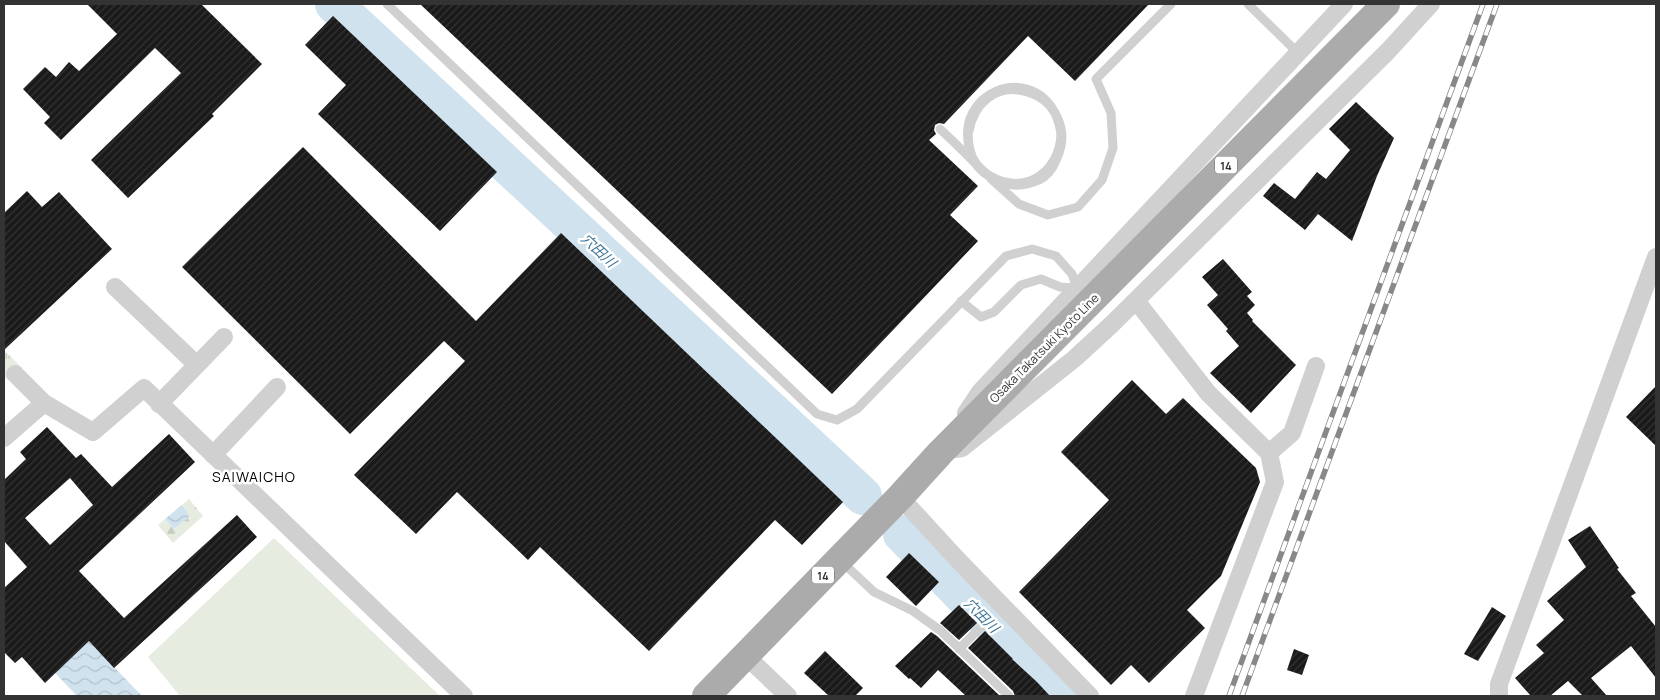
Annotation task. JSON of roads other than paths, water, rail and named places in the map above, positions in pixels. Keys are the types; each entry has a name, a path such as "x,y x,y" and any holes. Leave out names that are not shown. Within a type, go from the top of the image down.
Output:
{"main road":[{"name":"Osaka Takatsuki Kyoto Line","path":"706,696 900,497 940,453 1386,4"}],"street":[{"path":"940,453 980,392 1344,4"},
{"path":"940,453 962,448 1074,359 1135,302 1388,51 1431,4"},
{"path":"1499,696 1499,684 1656,257"},
{"path":"115,287 197,365"},
{"path":"1135,302 1141,307 1208,393 1269,453 1275,482 1194,696"},
{"path":"159,404 224,337"},
{"path":"1269,453 1292,433 1316,366"},
{"path":"15,374 44,403 93,432 144,388 464,696"},
{"path":"213,455 277,388"},
{"path":"4,438 44,403"},
{"path":"900,497 1090,696"},
{"path":"745,655 788,696"}],"lane":[{"path":"387,4 817,414 837,420 857,409 961,301 1006,256 1032,250 1056,256 1072,274 1077,288 1060,287 1042,279 1021,285 994,312 980,317 961,301"},
{"path":"940,129 968,155 974,162 978,166 982,171 988,175 1007,183 1020,183 1042,175 1051,166 1057,153 1061,130 1059,123 1057,117 1054,111 1048,103 1041,97 1024,89 1016,87 1001,89 986,96 972,110 969,120 967,130 968,148 971,156 975,164 983,172 989,176 996,181 1002,182 1008,184 1021,184 1038,180 1052,167 1060,147 1061,132 1060,124 1054,112 1049,104 1042,98 1034,94 1025,90 1016,89 1001,91 987,97 973,112 969,121 968,130 969,148 972,157 976,164 980,168 984,172 990,177 998,181 1009,185 1022,185 1038,180 1044,177 1053,168 1059,155 1062,132 1061,125 1056,113 1050,105 1043,99 1034,94 1017,90 995,94 988,98 974,113 969,131 970,150 973,158 977,165 981,170 985,174 1019,204 1048,215 1078,207 1102,180 1113,148 1111,113 1096,79 1171,4"},
{"path":"1248,4 1298,53"},
{"path":"839,559 874,592 913,611 941,631 1009,696"},
{"path":"959,649 980,628"}],"water":[{"path":"182,505 190,516 174,529 165,519"},
{"path":"89,641 142,696 77,696 55,673"}],"waterway":[{"name":"穴田川","path":"334,4 863,496"},
{"name":"穴田川","path":"902,534 1062,696"}],"railway":[{"path":"1229,696 1483,4"},
{"path":"1242,696 1497,4"}],"district":[{"name":"SAIWAICHO","path":"254,476"}]}
